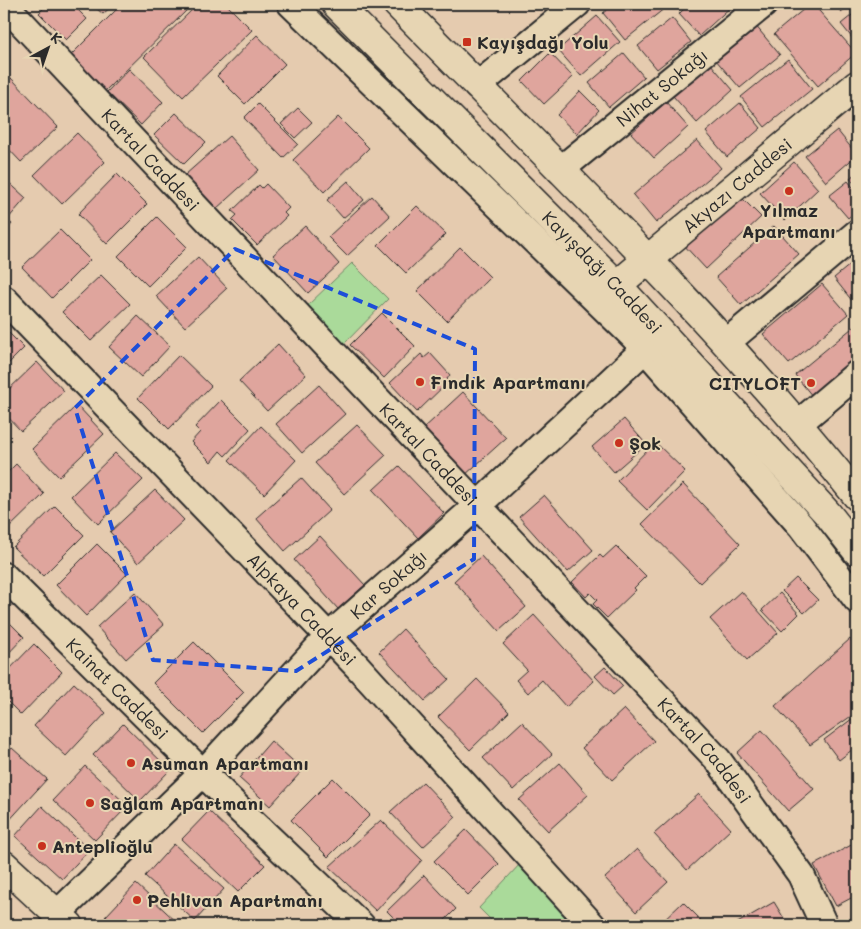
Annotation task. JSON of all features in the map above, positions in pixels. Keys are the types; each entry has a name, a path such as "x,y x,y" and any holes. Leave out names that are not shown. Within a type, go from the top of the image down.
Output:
{"main road":[{"name":"Kayışdağı Caddesi","path":"336,4 617,285 828,513 857,551"},
{"path":"407,7 477,86 648,258 727,342 799,423 857,496"},
{"name":"Akyazı Caddesi","path":"617,285 857,85"},
{"path":"4,865 63,920"}],"street":[{"name":"Kartal Caddesi","path":"4,4 718,760 801,875 824,925"},
{"path":"291,4 645,349 801,526 857,600"},
{"path":"477,86 577,4"},
{"name":"Nihat Sokağı","path":"560,170 764,4"},
{"path":"727,342 857,233"},
{"name":"Alpkaya Caddesi","path":"4,300 329,636 592,925"},
{"name":"Kar Sokağı","path":"63,920 329,636 477,506 645,349"},
{"path":"799,423 857,374"},
{"name":"Kainat Caddesi","path":"4,576 202,773 361,925"}],"highlighted area":[{"path":"235,249 475,349 474,559 296,671 153,660 75,408"}],"green space":[{"path":"352,263 388,299 343,345 308,305"},
{"path":"521,863 585,925 496,925 479,908"}],"building":[{"path":"48,4 72,4 87,19 66,40 39,13"},
{"path":"103,4 114,4 103,14 97,9"},
{"path":"122,4 193,4 103,93 68,58"},
{"path":"198,4 226,4 252,30 183,97 144,57"},
{"path":"614,4 661,4 665,8 625,40 603,13"},
{"path":"689,4 734,4 699,36 679,14"},
{"path":"810,4 813,4 856,53 818,86 774,34"},
{"path":"834,4 851,4 841,12"},
{"path":"857,11 857,44 841,24"},
{"path":"597,16 620,42 581,76 558,50"},
{"path":"672,18 691,42 657,69 638,46"},
{"path":"755,25 780,55 740,88 715,59"},
{"path":"257,35 285,64 245,104 217,76"},
{"path":"550,53 573,77 544,104 522,81"},
{"path":"624,53 644,77 609,107 589,83"},
{"path":"788,59 812,89 765,127 741,97"},
{"path":"710,63 733,90 697,123 673,96"},
{"path":"129,69 163,102 141,125 107,92"},
{"path":"11,78 58,127 21,162 4,144 4,85"},
{"path":"580,91 599,110 577,134 557,115"},
{"path":"666,102 688,127 654,158 631,133"},
{"path":"740,103 761,128 727,157 706,132"},
{"path":"258,104 298,144 283,158 244,118"},
{"path":"298,108 312,122 295,138 281,124"},
{"path":"176,113 206,142 184,164 154,135"},
{"path":"857,115 857,128 851,121"},
{"path":"338,117 369,148 324,192 293,160"},
{"path":"837,130 857,155 826,182 805,156"},
{"path":"77,133 105,162 62,204 34,175"},
{"path":"229,136 259,170 216,209 185,175"},
{"path":"697,140 721,168 656,223 633,195"},
{"name":"Yılmaz Apartmanı","path":"794,162 818,189 785,220 760,193"},
{"path":"857,172 857,187 850,178"},
{"path":"117,174 147,204 107,244 78,214"},
{"path":"4,178 26,198 7,220 12,224 4,233"},
{"path":"348,181 364,200 343,218 327,200"},
{"path":"848,181 857,192 857,210 848,218 829,196"},
{"path":"266,184 289,208 284,213 287,216 257,245 232,220 237,215 232,211 259,185 262,188"},
{"path":"736,192 761,217 706,269 682,243"},
{"path":"372,196 390,216 347,256 328,237"},
{"path":"417,206 446,234 406,273 378,245"},
{"path":"157,217 187,247 148,286 118,256"},
{"path":"305,226 339,264 308,293 273,255"},
{"path":"774,226 799,254 741,305 716,277"},
{"path":"60,230 90,260 52,298 22,267"},
{"path":"460,247 490,277 447,321 417,291"},
{"path":"198,257 227,288 185,327 156,296"},
{"path":"857,259 857,307 834,278"},
{"path":"101,275 130,304 91,341 62,312"},
{"path":"822,284 848,314 789,364 763,334"},
{"path":"382,313 415,346 384,378 350,345"},
{"path":"138,316 170,346 141,377 109,347"},
{"path":"857,324 857,368 817,402 795,375"},
{"path":"4,328 24,348 4,368"},
{"path":"278,344 306,375 267,411 239,381"},
{"name":"Fındık Apartmanı","path":"430,353 450,375 447,379 449,381 417,412 390,383 421,354 424,358"},
{"path":"179,355 211,386 169,429 138,398"},
{"path":"37,362 64,391 21,431 4,413 4,394"},
{"path":"319,385 345,414 302,453 276,424"},
{"path":"463,392 506,438 464,476 422,430"},
{"path":"221,400 250,429 225,456 220,451 211,462 191,442 200,432 195,427"},
{"path":"77,405 104,434 59,477 32,449"},
{"path":"624,419 646,444 614,472 592,447"},
{"path":"357,425 386,455 344,494 315,463"},
{"path":"261,426 296,460 264,494 229,460"},
{"path":"655,442 685,471 647,510 617,481"},
{"path":"115,453 143,480 98,524 71,496"},
{"path":"16,464 44,494 5,532 4,476"},
{"path":"399,466 444,513 418,538 373,490"},
{"path":"301,478 330,510 285,551 256,518"},
{"path":"683,484 740,544 700,583 642,524"},
{"path":"155,490 184,520 138,563 110,532"},
{"path":"544,495 593,550 568,572 519,517"},
{"path":"55,506 84,535 43,576 13,547"},
{"path":"320,536 365,585 338,609 294,560"},
{"path":"97,544 127,574 86,616 56,585"},
{"path":"616,546 646,576 634,588 636,590 607,618 593,604 597,600 590,593 586,597 572,582 600,555 603,558"},
{"path":"481,556 526,607 499,631 454,581"},
{"path":"796,578 818,600 804,613 782,591"},
{"path":"741,591 778,633 747,660 710,619"},
{"path":"135,592 164,625 126,659 97,627"},
{"path":"780,593 799,614 782,631 762,610"},
{"path":"534,615 594,681 566,707 542,680 528,693 516,680 527,670 503,644"},
{"path":"4,617 24,637 4,658"},
{"path":"403,629 449,679 425,701 379,652"},
{"path":"850,639 857,648 857,712 810,745 775,706"},
{"path":"194,642 244,692 203,733 153,683"},
{"path":"34,644 62,672 21,715 4,698 4,675"},
{"path":"605,667 623,686 613,695 595,676"},
{"path":"477,679 509,712 470,750 438,717"},
{"path":"74,683 106,713 66,756 34,726"},
{"path":"624,709 654,741 612,780 582,748"},
{"path":"857,715 857,746 839,760 824,740"},
{"path":"522,722 552,754 513,790 483,758"},
{"name":"Asuman Apartmanı","path":"123,724 170,770 140,801 93,755"},
{"path":"762,730 814,789 788,811 737,753"},
{"path":"271,741 303,770 270,806 239,778"},
{"path":"12,748 47,779 5,825 4,757"},
{"path":"560,763 588,795 548,831 519,800"},
{"name":"Sağlam Apartmanı","path":"85,766 128,806 95,840 53,800"},
{"path":"333,778 370,815 328,857 291,820"},
{"path":"423,782 456,817 423,847 390,812"},
{"path":"699,794 731,829 687,870 654,834"},
{"path":"42,806 89,850 62,879 15,836"},
{"path":"209,811 265,865 238,892 182,839"},
{"path":"381,820 422,860 376,911 329,867"},
{"path":"466,830 499,864 468,895 434,861"},
{"path":"857,842 857,895 836,906 814,865"},
{"path":"174,844 224,889 195,921 145,876"},
{"path":"637,849 668,882 636,912 605,878"},
{"path":"424,875 456,909 440,925 401,925 387,911"},
{"name":"Pehlivan Apartmanı","path":"136,884 180,925 114,925 105,917"},
{"path":"683,902 706,925 659,925"},
{"path":"774,902 788,925 734,925"},
{"path":"468,920 473,925 463,925"}],"place":[{"name":"Kayışdağı Yolu","path":"467,42"},
{"name":"Yılmaz Apartmanı","path":"789,191"},
{"name":"Fındık Apartmanı","path":"420,382"},
{"name":"CITYLOFT","path":"811,383"},
{"name":"Şok","path":"619,443"},
{"name":"Asuman Apartmanı","path":"131,763"},
{"name":"Sağlam Apartmanı","path":"90,803"},
{"name":"Anteplioğlu","path":"42,846"},
{"name":"Pehlivan Apartmanı","path":"137,900"}]}
